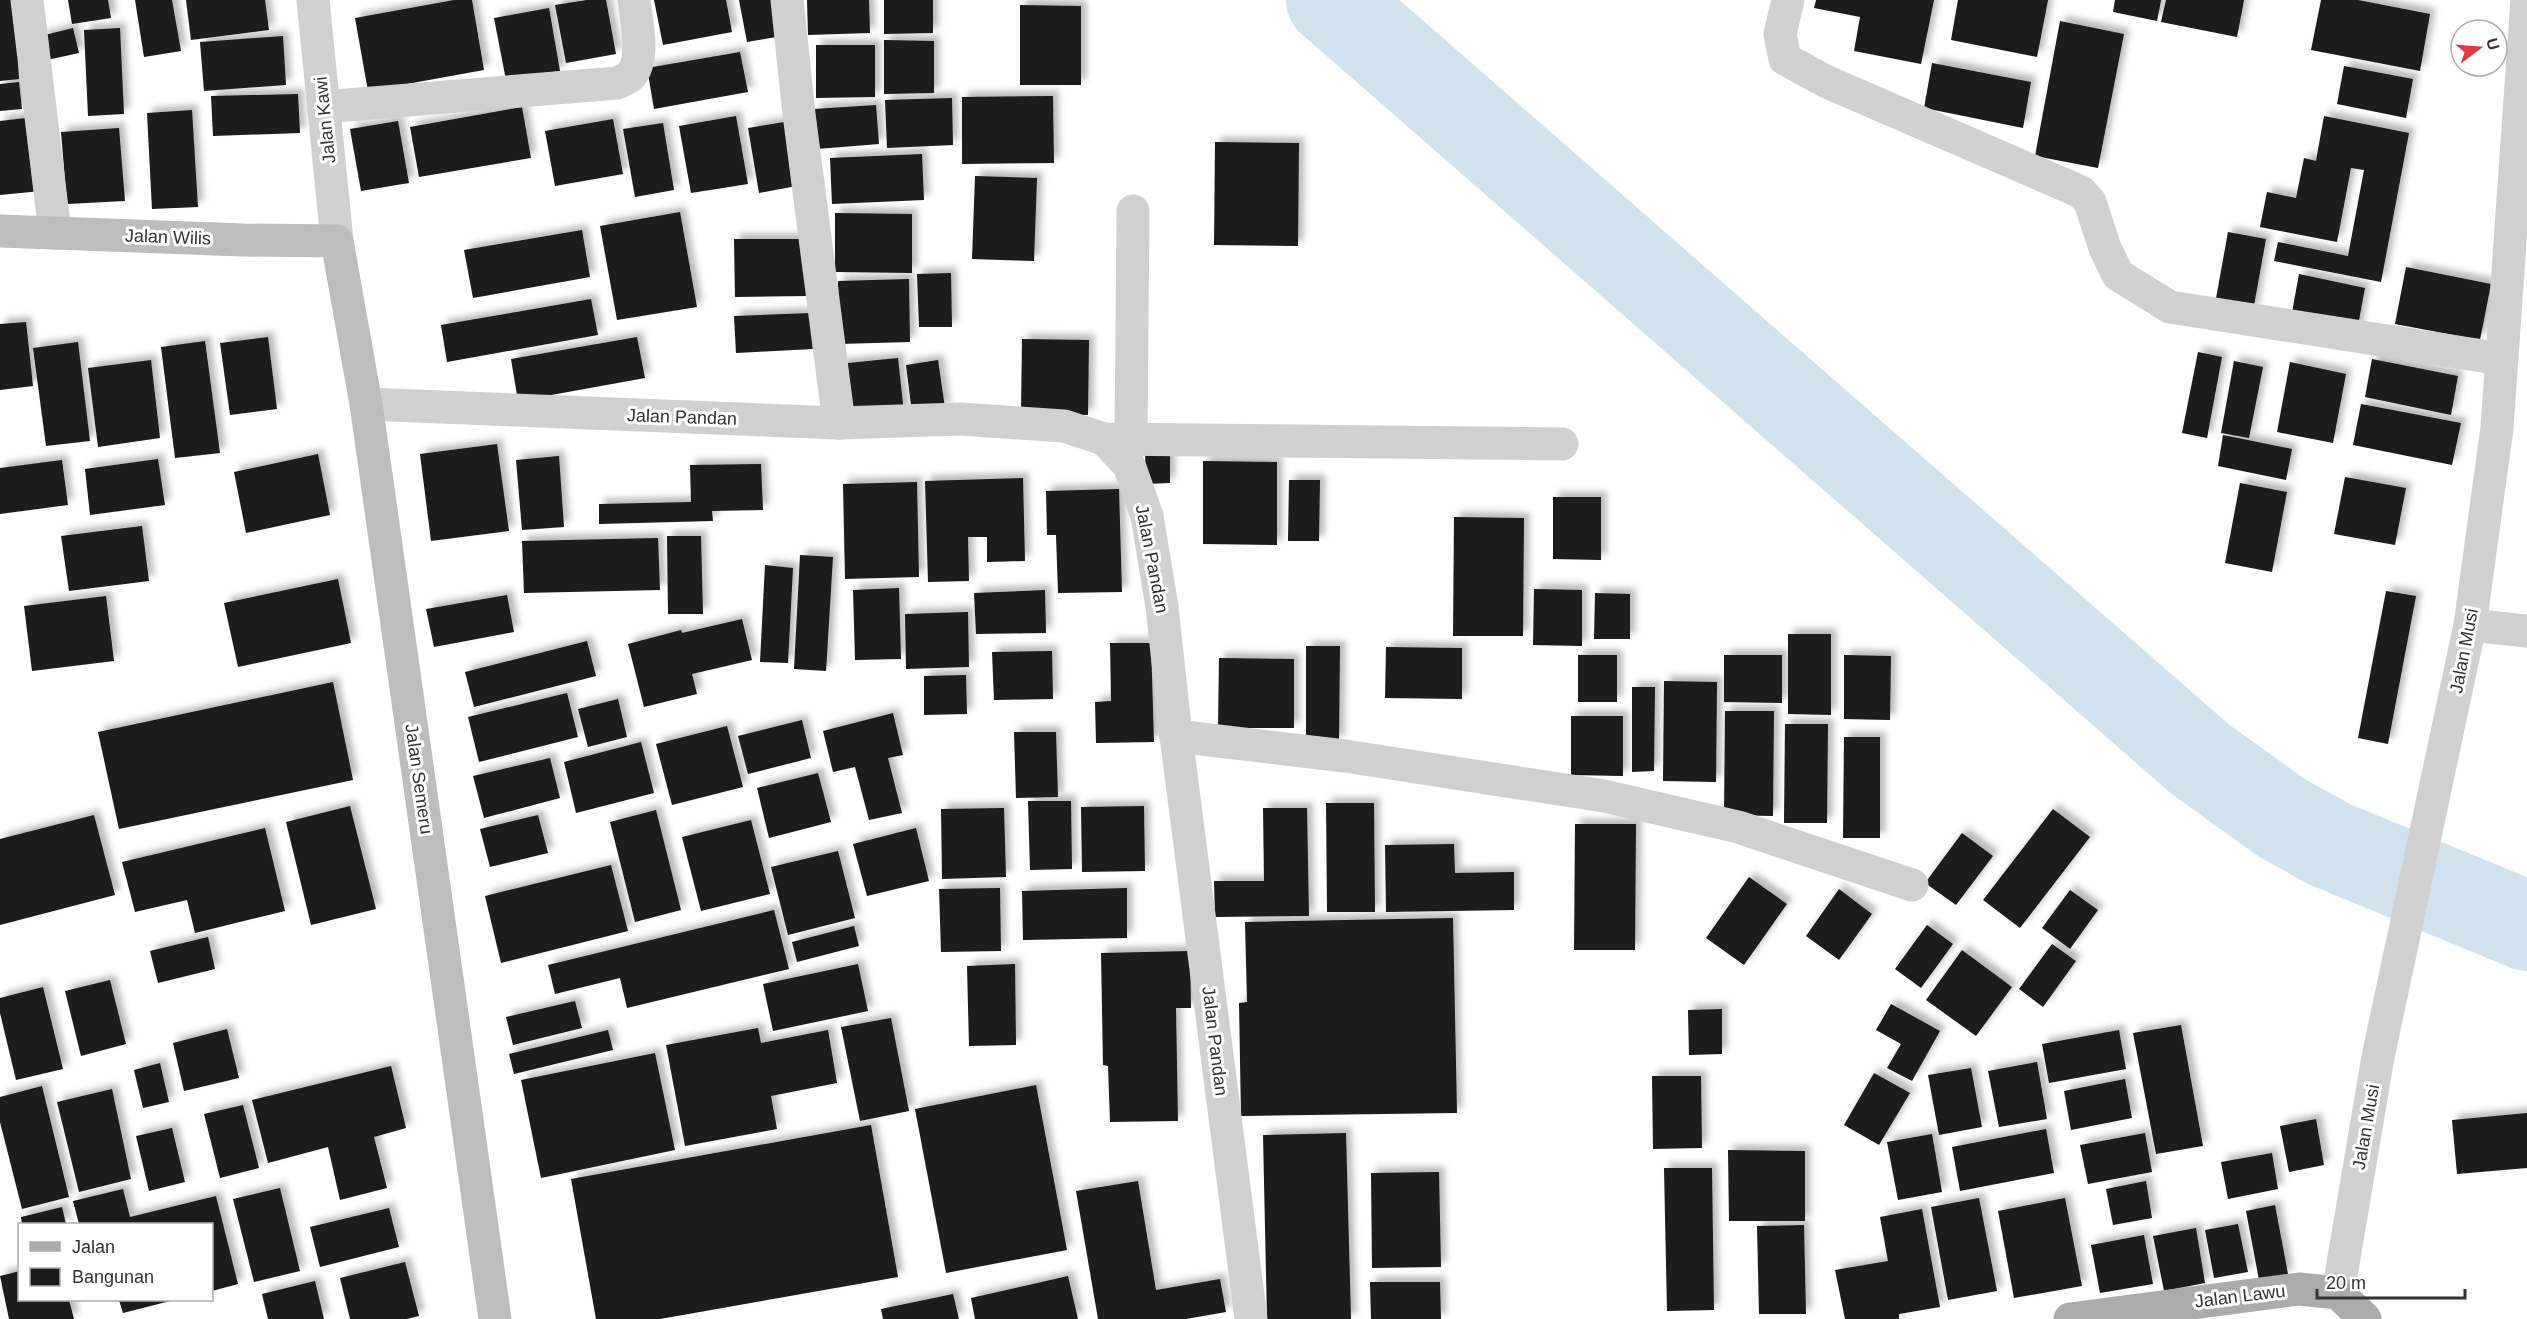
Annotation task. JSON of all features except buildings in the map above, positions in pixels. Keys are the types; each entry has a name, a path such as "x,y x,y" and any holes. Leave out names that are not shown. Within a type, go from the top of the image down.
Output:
{"main road":[{"name":"Jalan Wilis","path":"0,231 337,241"},
{"name":"Jalan Semeru","path":"337,241 366,404 495,1319"},
{"name":"Jalan Lawu","path":"2070,1319 2299,1288 2338,1293"},
{"path":"2338,1293 2366,1319"}],"street":[{"path":"27,0 55,233"},
{"name":"Jalan Kawi","path":"313,0 337,241"},
{"path":"324,107 617,83 630,75 637,62 639,45 634,0"},
{"path":"787,0 839,423"},
{"path":"1788,0 1780,34 1785,59 1825,81 2081,192 2090,202 2105,249 2118,275 2170,307 2502,359"},
{"name":"Jalan Musi","path":"2338,1293 2378,1057 2470,625 2498,428 2527,0"},
{"path":"1133,211 1118,439 1562,444"},
{"name":"Jalan Pandan","path":"366,404 839,423 960,419 1064,426 1118,439 1147,516 1162,607 1176,736 1251,1319"},
{"path":"2470,625 2527,631"},
{"path":"1176,736 1345,756 1604,796 1738,827 1912,885"}],"waterway":[{"path":"1331,0 2200,759 2282,818 2329,844 2527,926"}]}
